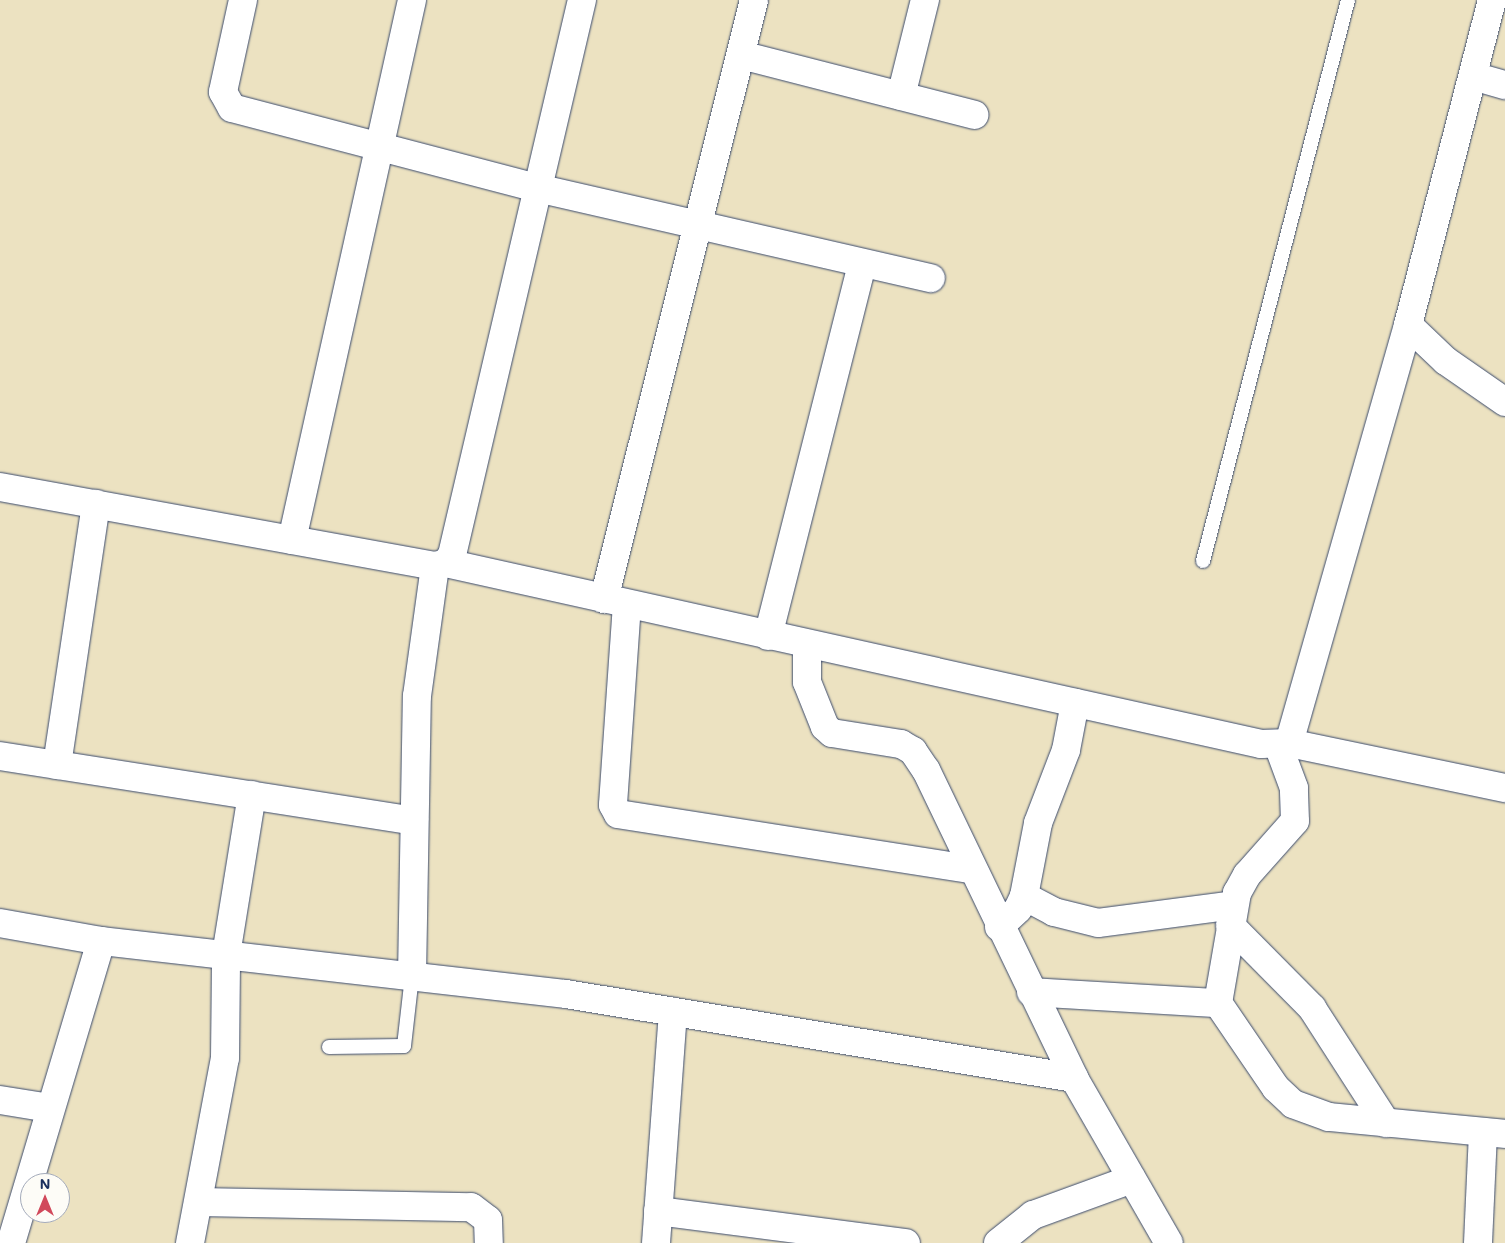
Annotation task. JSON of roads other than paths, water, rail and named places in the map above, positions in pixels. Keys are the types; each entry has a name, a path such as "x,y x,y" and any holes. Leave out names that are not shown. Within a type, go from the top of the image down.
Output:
{"street":[{"path":"243,0 225,101 232,108 538,188 862,264 932,278"},
{"path":"292,540 377,145 412,0"},
{"path":"412,976 418,670 440,564 452,555 582,0"},
{"path":"754,0 700,226 616,602 613,805 618,814 970,869"},
{"path":"901,96 924,0"},
{"path":"1478,1243 1494,1133 1329,1117 1293,1104 1276,1088 1218,1003 1232,915 1247,875 1295,821 1294,788 1284,744 1408,325 1492,0"},
{"path":"741,55 974,115"},
{"path":"1472,76 1505,85"},
{"path":"768,636 862,264"},
{"path":"1408,325 1446,361 1505,402"},
{"path":"0,487 292,540 440,564 807,646 1075,703 1505,788"},
{"path":"57,765 96,504"},
{"path":"807,646 807,682 825,727 832,733 901,744 913,751 1074,1078 1169,1243"},
{"path":"999,927 1018,909 1024,896 1038,823 1066,750 1075,703"},
{"path":"0,756 414,821"},
{"path":"190,1243 225,1058 226,955 252,795"},
{"path":"1024,896 1054,912 1098,923 1232,915"},
{"path":"1232,915 1312,1008 1386,1123"},
{"path":"0,923 101,941 412,976 673,1012 1074,1078"},
{"path":"11,1243 101,941"},
{"path":"1031,992 1218,1003"},
{"path":"656,1243 673,1012"},
{"path":"0,1100 50,1108"},
{"path":"998,1243 1032,1215 1132,1179"},
{"path":"199,1202 471,1207 488,1220 489,1243"},
{"path":"658,1211 906,1243"}],"lane":[{"path":"1203,561 1348,0"},
{"path":"330,1047 404,1046 412,976"}]}
